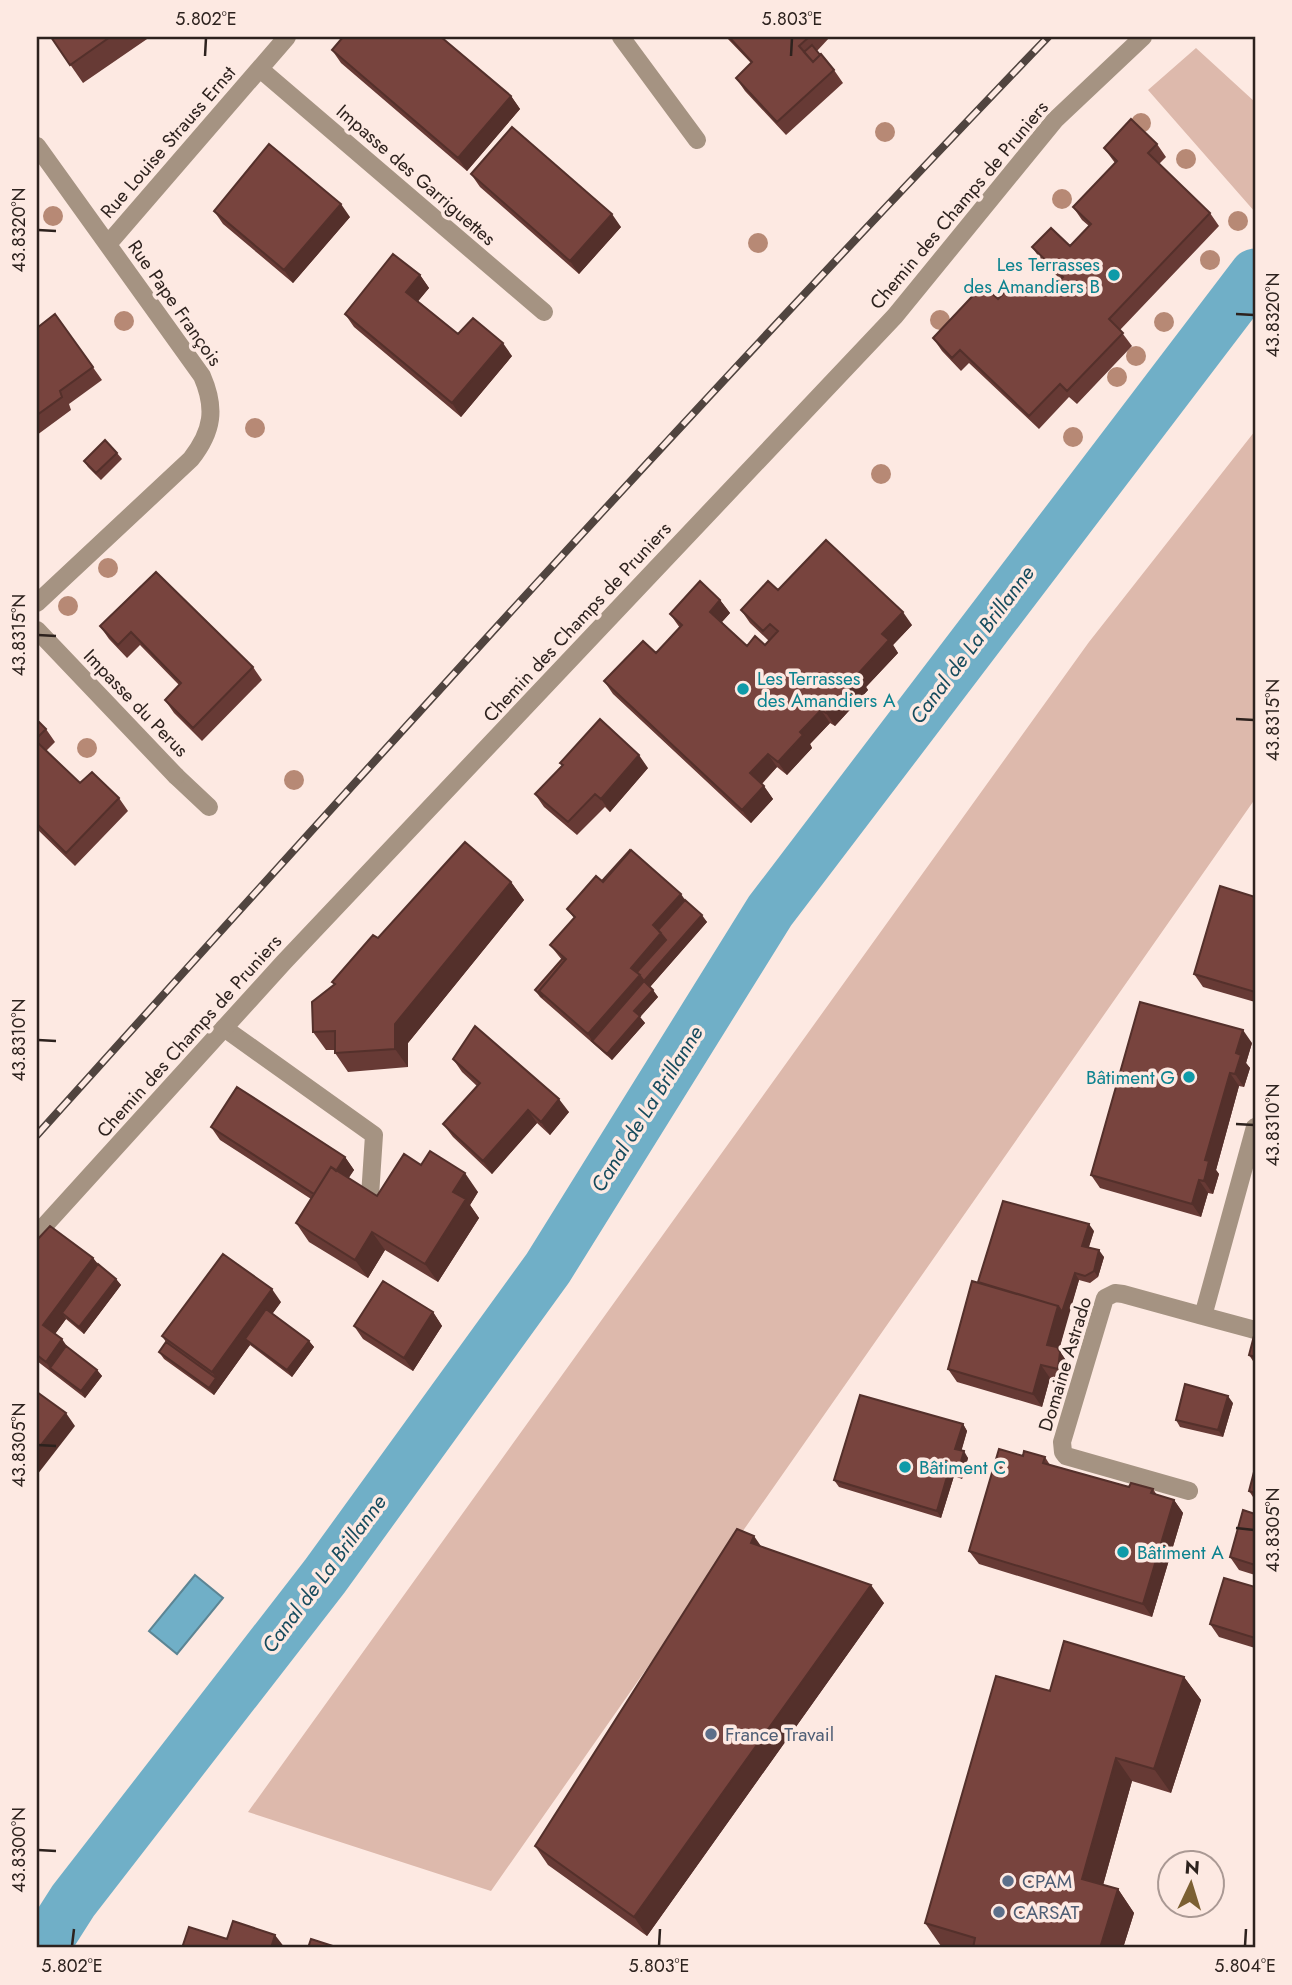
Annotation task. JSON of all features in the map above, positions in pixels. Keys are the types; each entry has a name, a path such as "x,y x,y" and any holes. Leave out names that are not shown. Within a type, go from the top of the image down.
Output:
{"street":[{"name":"Rue Louise Strauss Ernst","path":"108,244 287,37"},
{"path":"621,37 697,140"},
{"name":"Chemin des Champs de Pruniers","path":"37,1234 224,1028 895,316 1055,120 1143,37"},
{"name":"Impasse des Garriguettes","path":"260,69 544,312"},
{"name":"Rue Pape François","path":"37,146 201,376 211,402 211,418 200,448 191,459 37,602"},
{"name":"Impasse du Perus","path":"37,630 209,807"},
{"path":"224,1028 374,1135 370,1196"},
{"path":"1203,1316 1255,1127"},
{"name":"Domaine Astrado","path":"1189,1491 1066,1456 1063,1451 1062,1442 1105,1298 1115,1293 1124,1294 1255,1330"}],"shaded area":[{"path":"1196,48 1255,102 1255,212 1148,90"},
{"path":"1255,431 1255,799 491,1891 248,1812 1089,642"}],"water":[{"path":"195,1575 223,1598 177,1654 149,1631"}],"building":[{"path":"51,37 110,37 70,65"},
{"path":"343,37 441,37 511,96 458,158 332,50"},
{"path":"729,37 809,37 799,46 813,62 821,54 834,70 777,122 736,78 752,62"},
{"path":"812,45 820,55 813,62 804,52"},
{"name":"Les Terrasses des Amandiers B","path":"1131,119 1157,144 1148,153 1210,213 1109,319 1123,333 1067,391 1060,384 1029,416 960,350 952,358 933,338 983,285 998,299 1014,282 1029,296 1038,287 1046,294 1063,277 1032,247 1051,228 1070,246 1091,224 1073,207 1117,161 1104,148"},
{"path":"512,127 612,214 570,261 471,174"},
{"path":"269,144 341,204 284,270 214,211"},
{"path":"393,254 420,275 406,292 458,334 473,318 503,343 452,403 345,314"},
{"path":"55,314 93,367 60,391 62,397 37,415 37,328"},
{"path":"105,440 117,453 96,473 84,461"},
{"name":"Les Terrasses des Amandiers A","path":"826,540 903,612 882,634 889,640 826,713 821,710 800,732 803,735 778,762 768,754 750,773 764,786 742,810 604,681 643,641 656,653 682,625 670,614 700,581 720,600 710,612 747,646 755,636 765,645 778,631 770,624 763,631 741,610 768,581 778,590"},
{"path":"156,572 253,667 193,728 165,700 181,683 131,632 118,645 100,626"},
{"path":"600,719 639,755 601,799 595,794 568,822 535,794 563,765 560,763"},
{"path":"37,720 46,729 37,738"},
{"path":"37,742 80,783 92,772 119,798 66,853 37,824"},
{"path":"465,842 511,882 395,1024 395,1049 335,1053 335,1031 313,1032 312,1002 335,984 332,982 373,935 378,938"},
{"path":"631,850 681,894 653,925 661,933 631,968 640,975 588,1034 539,991 566,959 550,945 575,917 567,909 596,876 603,882"},
{"path":"629,852 603,882 602,881"},
{"path":"1220,886 1255,897 1255,992 1194,974"},
{"path":"685,900 702,915 644,981 637,972 666,940 658,930"},
{"path":"563,958 565,960 539,991 543,997 535,990"},
{"path":"644,981 653,990 634,1011 640,1016 607,1054 592,1041"},
{"path":"1140,1002 1243,1030 1236,1053 1241,1055 1235,1074 1230,1073 1205,1160 1209,1161 1204,1181 1199,1180 1192,1204 1091,1175"},
{"path":"475,1026 559,1099 541,1122 528,1110 483,1161 443,1124 480,1083 453,1059"},
{"path":"237,1087 345,1157 336,1171 331,1167 314,1194 211,1127"},
{"path":"430,1151 465,1173 453,1192 466,1199 425,1264 372,1232 355,1260 296,1223 331,1167 377,1196 404,1154 421,1165"},
{"path":"1003,1201 1089,1224 1082,1246 1099,1250 1094,1271 1085,1276 1075,1273 1062,1312 1058,1306 978,1282"},
{"path":"50,1226 93,1258 43,1325 62,1339 46,1362 37,1355 37,1240"},
{"path":"223,1254 272,1289 212,1372 162,1336"},
{"path":"98,1264 116,1279 79,1327 62,1313"},
{"path":"383,1281 433,1312 404,1358 354,1326"},
{"path":"972,1281 1058,1306 1047,1345 1057,1347 1060,1352 1058,1369 1041,1365 1033,1394 948,1369"},
{"path":"266,1309 309,1341 287,1370 245,1339"},
{"path":"1255,1332 1255,1357 1249,1355"},
{"path":"166,1342 216,1378 209,1388 159,1352"},
{"path":"66,1346 97,1370 81,1391 50,1368"},
{"path":"1185,1384 1228,1396 1218,1430 1176,1420"},
{"path":"37,1392 66,1413 37,1450"},
{"name":"Bâtiment C","path":"860,1395 963,1424 955,1449 964,1451 958,1472 949,1470 937,1511 834,1480"},
{"path":"999,1449 1023,1456 1024,1451 1045,1457 1043,1463 1129,1487 1131,1483 1153,1489 1151,1493 1174,1500 1143,1604 969,1551"},
{"path":"1255,1468 1255,1493 1249,1491"},
{"path":"1243,1510 1255,1514 1255,1565 1230,1557"},
{"name":"France Travail","path":"737,1529 754,1536 751,1543 871,1585 634,1917 535,1846"},
{"path":"1224,1578 1255,1587 1255,1638 1210,1624"},
{"path":"1064,1641 1184,1677 1154,1769 1116,1758 1082,1879 1118,1889 1100,1948 973,1948 975,1938 925,1923 996,1676 1050,1691"},
{"path":"233,1921 275,1935 271,1948 182,1948 189,1927 227,1939"},
{"path":"311,1939 339,1948 308,1948"}],"waterway":[{"name":"Canal de La Brillanne","path":"43,1948 73,1901 325,1576 548,1268 770,911 1255,274"}],"railway":[{"path":"37,1135 664,445 1048,37"}],"place":[{"name":"Les Terrasses des Amandiers B","path":"1114,275"},
{"name":"Les Terrasses des Amandiers A","path":"743,689"},
{"name":"Bâtiment G","path":"1189,1077"},
{"name":"Bâtiment C","path":"905,1467"},
{"name":"Bâtiment A","path":"1123,1552"},
{"name":"France Travail","path":"711,1734"},
{"name":"CPAM","path":"1008,1881"},
{"name":"CARSAT","path":"999,1912"}]}
